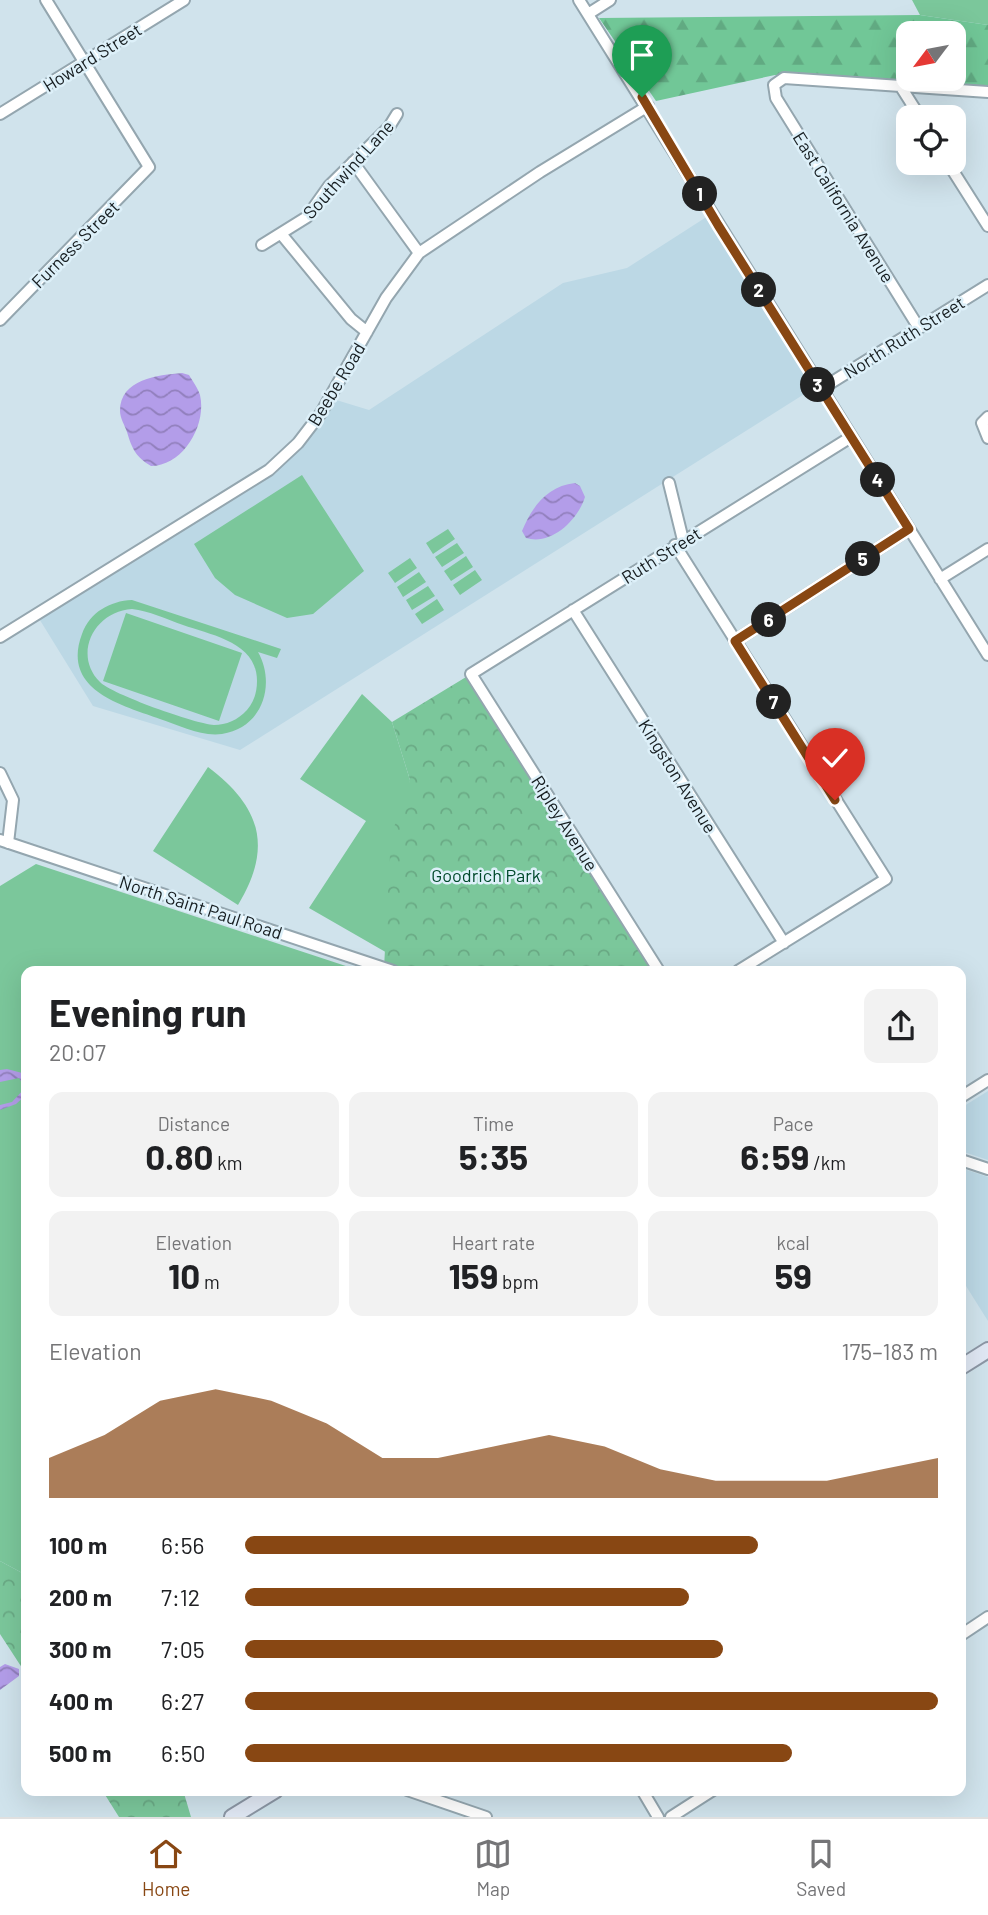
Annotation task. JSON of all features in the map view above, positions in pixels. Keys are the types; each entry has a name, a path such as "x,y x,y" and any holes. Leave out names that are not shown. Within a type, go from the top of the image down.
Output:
{"main road":[{"path":"966,1364 988,1349"},
{"path":"232,1817 266,1796"}],"street":[{"path":"46,0 85,61"},
{"name":"Howard Street","path":"0,114 184,0"},
{"path":"579,0 648,106 988,655"},
{"path":"588,14 610,0"},
{"name":"Furness Street","path":"0,320 149,167 85,61"},
{"name":"East California Avenue","path":"896,87 784,78 774,85 776,98 919,328"},
{"path":"966,91 988,92"},
{"name":"Beebe Road","path":"0,637 269,470 298,443 321,413 397,281 419,253 540,172 648,106"},
{"name":"Southwind Lane","path":"262,246 307,217 329,186 389,127 397,114"},
{"path":"353,162 419,253"},
{"path":"956,175 988,226"},
{"path":"282,235 351,319 367,332"},
{"name":"North Ruth Street","path":"821,389 988,285"},
{"path":"985,420 988,438"},
{"name":"Ruth Street","path":"471,674 851,437"},
{"path":"669,483 679,543 735,641 886,879 746,966"},
{"path":"735,641 909,529"},
{"path":"940,579 988,549"},
{"name":"Kingston Avenue","path":"573,610 784,943"},
{"name":"Ripley Avenue","path":"471,674 656,966"},
{"path":"0,773 13,800 4,841"},
{"name":"North Saint Paul Road","path":"4,841 378,966"},
{"path":"966,1094 988,1080"},
{"path":"966,1162 988,1169"},
{"path":"966,1632 988,1618"},
{"path":"425,1796 486,1817"},
{"path":"646,1796 658,1817"},
{"path":"671,1817 704,1796"}],"shaded area":[{"path":"708,216 817,386 240,750 93,706 38,617 273,471 333,399 369,410 563,283 627,268"},
{"path":"988,1091 988,1160 966,1153 966,1105"},
{"path":"966,1170 988,1177 988,1321 966,1286"}],"green space":[{"path":"912,0 988,0 988,25 920,15"},
{"path":"920,15 961,21 896,21 896,85 775,75 656,101 599,18"},
{"path":"966,22 988,25 988,93 964,91"},
{"path":"302,475 364,571 313,614 287,618 235,595 215,578 194,544"},
{"path":"448,529 455,539 433,554 426,543"},
{"path":"457,543 464,553 442,567 435,557"},
{"path":"466,556 473,567 451,581 444,571"},
{"path":"410,558 417,568 395,583 388,573"},
{"path":"475,570 482,580 460,595 453,585"},
{"path":"419,572 426,582 403,597 397,587"},
{"path":"428,586 435,596 412,610 406,600"},
{"path":"437,599 444,610 422,624 415,614"},
{"path":"132,600 281,649 277,658 258,652 266,677 262,703 256,714 236,730 222,734 206,734 128,708 98,692 87,682 80,669 78,653 82,634 90,620 102,609","holes":["132,609 219,637 241,649 255,668 257,681 255,697 247,710 227,723 214,725 136,701 100,682 88,659 92,636 107,617"]},
{"path":"126,613 242,653 219,721 103,681"},
{"name":"Goodrich Park","path":"471,674 656,966 384,966 391,836 410,780 392,722"},
{"path":"362,694 392,722 410,780 396,958 309,908 366,821 300,779"},
{"path":"208,767 240,797 256,829 256,865 238,905 153,851"},
{"path":"36,864 346,966 21,966 21,1572 0,1561 0,886"},
{"path":"0,1561 21,1572 21,1666 0,1634"},
{"path":"106,1796 185,1796 191,1817 119,1817"}],"water":[{"path":"182,373 189,375 200,395 200,419 196,431 190,442 173,459 151,466 138,456 131,443 120,414 122,400 133,385 152,377"},
{"path":"575,483 580,486 585,497 570,522 554,535 526,538 522,531 542,499 556,488"},
{"path":"0,1070 21,1073 21,1081 19,1078 0,1082"},
{"path":"21,1092 21,1100 16,1104 0,1110 0,1105 12,1102"},
{"path":"5,1664 19,1669 19,1676 0,1690 0,1667"}],"route":[{"path":"642,97 718,225 909,529 735,641 835,800"}]}
